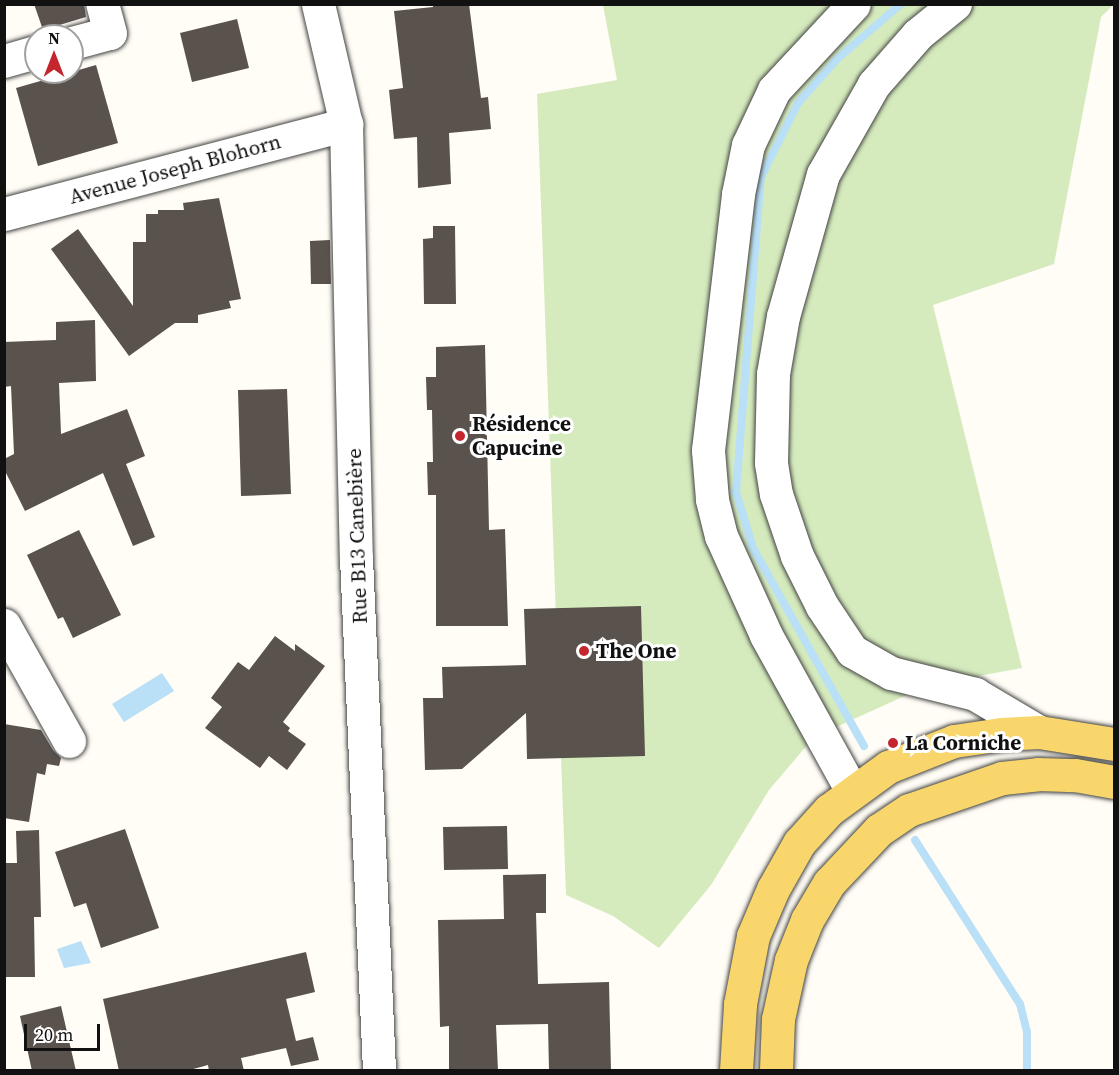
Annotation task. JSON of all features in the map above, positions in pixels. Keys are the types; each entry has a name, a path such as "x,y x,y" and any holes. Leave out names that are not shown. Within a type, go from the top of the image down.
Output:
{"main road":[{"path":"736,1071 740,1004 753,936 773,889 799,843 829,810 852,791 888,767 954,741 1002,734 1039,732 1114,744"},
{"path":"776,1071 778,1019 791,960 807,920 829,882 879,830 909,810 1002,778 1038,774 1075,775 1114,782"}],"street":[{"path":"84,40 110,33 102,4"},
{"name":"Rue B13 Canebière","path":"318,4 346,124 356,558 379,1071"},
{"path":"852,791 766,635 722,536 712,499 708,450 738,194 748,145 774,90 854,4"},
{"path":"955,4 918,34 874,84 823,174 783,316 773,374 771,463 776,494 797,556 822,606 852,651 891,673 975,694 1039,732"},
{"path":"4,61 24,55"},
{"name":"Avenue Joseph Blohorn","path":"4,214 346,124"},
{"path":"4,625 69,741"}],"green space":[{"path":"603,5 1113,5 1101,17 1054,264 933,305 1022,668 929,685 814,737 769,790 711,885 659,948 613,916 566,895 537,94 617,80"}],"water":[{"path":"162,673 174,691 124,722 112,704"},
{"path":"81,941 91,963 64,968 57,949"}],"building":[{"path":"34,4 84,4 86,17 63,24 41,24"},
{"path":"433,4 469,4 481,98 488,97 491,129 449,133 451,184 418,188 417,137 394,139 389,90 403,88 394,11 433,7"},
{"path":"237,19 249,68 192,82 180,33"},
{"path":"96,65 118,143 38,166 16,88 30,84 84,84 84,68"},
{"path":"219,198 241,299 229,301 231,308 198,315 198,323 175,323 129,356 51,249 78,229 133,306 133,242 146,242 146,214 158,214 158,210 184,210 183,203"},
{"path":"433,226 455,226 456,304 424,304 423,239 433,238"},
{"path":"330,240 331,284 311,284 310,241"},
{"path":"95,320 96,381 59,383 61,434 127,409 145,456 126,464 155,537 133,546 103,473 25,511 4,469 4,459 14,454 11,386 4,387 4,342 56,340 56,322"},
{"path":"485,345 489,530 505,529 508,626 436,626 436,495 428,495 427,462 433,462 432,410 427,410 426,377 436,377 436,347"},
{"path":"287,389 291,494 241,496 238,390"},
{"path":"79,530 121,615 73,638 63,617 58,619 27,555"},
{"name":"The One","path":"641,606 645,756 527,759 526,713 462,769 425,770 423,698 443,698 442,667 526,665 524,609"},
{"path":"275,636 295,651 295,644 325,666 283,722 290,728 288,731 306,744 287,770 269,756 260,768 205,728 222,707 211,698 238,662 249,670"},
{"path":"4,724 41,730 53,750 61,758 59,766 47,764 45,775 37,773 29,822 4,818"},
{"path":"507,826 508,869 444,870 443,827"},
{"path":"125,829 159,928 101,948 86,903 74,907 55,852"},
{"path":"39,830 41,917 34,917 35,977 4,977 4,863 17,863 16,831"},
{"path":"546,874 546,913 536,913 538,984 609,982 611,1071 549,1071 548,1024 496,1025 498,1071 449,1071 449,1026 440,1027 438,920 504,919 503,875"},
{"path":"306,952 315,992 286,999 296,1041 313,1037 319,1060 291,1066 286,1048 241,1058 244,1071 209,1071 208,1065 186,1071 119,1071 103,999"},
{"path":"61,1006 76,1071 32,1071 20,1016"}],"waterway":[{"path":"864,746 753,548 736,492 761,177 798,103 837,59 901,4"},
{"path":"915,840 1020,1004 1027,1032 1027,1070"}],"place":[{"name":"Résidence Capucine","path":"460,436"},
{"name":"The One","path":"584,651"},
{"name":"La Corniche","path":"893,743"}]}
